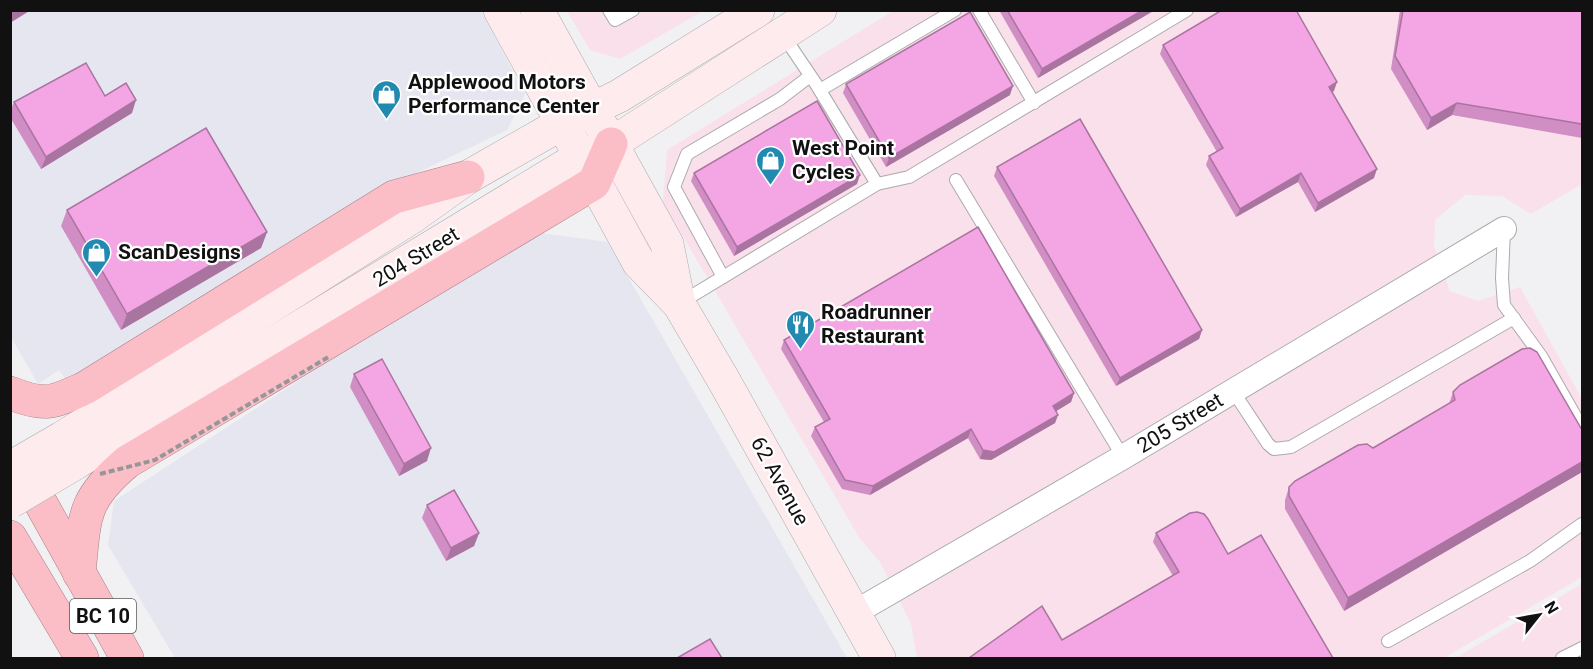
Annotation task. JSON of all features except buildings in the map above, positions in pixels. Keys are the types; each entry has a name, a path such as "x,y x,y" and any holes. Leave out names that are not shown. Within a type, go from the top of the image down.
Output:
{"highway":[{"path":"80,573 86,516 93,497 107,479 126,462 587,170 611,144"},
{"path":"10,393 31,401 54,402 85,388 394,197 468,177"},
{"name":"BC 10","path":"10,450 127,658"},
{"name":"BC 10","path":"10,537 23,573 82,658"}],"main road":[{"name":"62 Avenue","path":"500,10 639,263 679,304 879,658"},
{"name":"62 Avenue","path":"537,10 667,244 679,304"},
{"name":"204 Street","path":"10,502 78,458 468,177 561,124 619,96 758,10"},
{"path":"611,144 820,10"},
{"name":"204 Street","path":"10,468 78,458 587,170"}],"street":[{"name":"205 Street","path":"854,613 1233,392 1504,229"}],"lane":[{"path":"609,10 615,20 633,10"},
{"path":"820,90 955,10"},
{"path":"979,10 1034,103"},
{"path":"679,304 877,184 909,177 1187,10"},
{"path":"782,34 820,90 877,184"},
{"path":"723,277 674,188 687,154 780,99 810,76"},
{"path":"956,180 1122,457"},
{"path":"1504,229 1502,278 1504,305 1541,356 1582,428"},
{"path":"1233,392 1268,444 1274,449 1291,447 1514,318"},
{"path":"1388,641 1530,561 1582,524"},
{"path":"1562,658 1582,648"}],"path":[{"path":"78,458 155,460 330,357"}],"shaded area":[{"path":"10,11 481,11 525,94 507,130 362,199 70,386 59,370 38,384 11,337"},
{"path":"567,11 703,11 620,59 590,50"},
{"path":"893,11 1582,11 1582,184 1531,214 1502,196 1465,195 1435,220 1434,246 1450,291 1478,301 1520,287 1582,399 1582,577 1444,658 917,658 911,624 880,562 860,539 663,202 667,150"},
{"path":"541,233 608,242 847,658 175,658 108,545 114,501 416,304"},
{"path":"1582,584 1582,658 1455,658"}],"place":[{"name":"Applewood Motors Performance Center","path":"387,120"},
{"name":"West Point Cycles","path":"771,186"},
{"name":"ScanDesigns","path":"97,278"},
{"name":"Roadrunner Restaurant","path":"800,350"}]}
